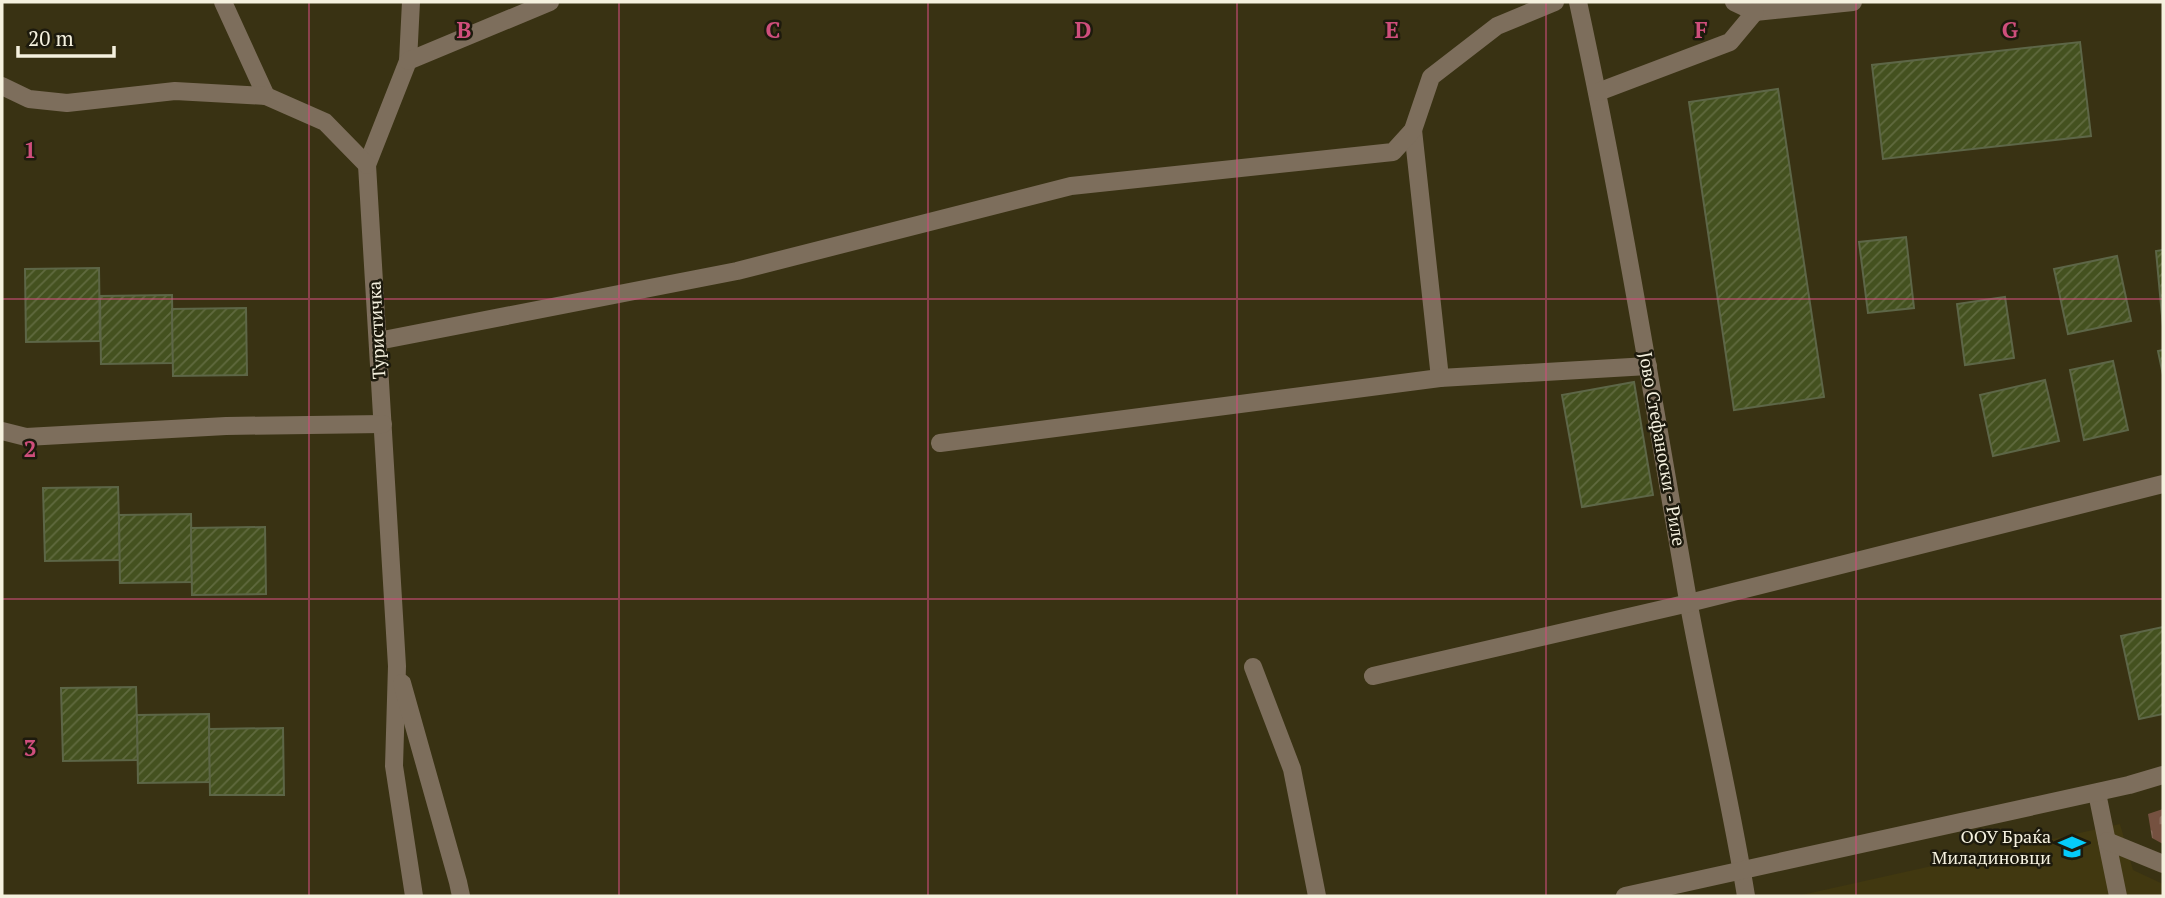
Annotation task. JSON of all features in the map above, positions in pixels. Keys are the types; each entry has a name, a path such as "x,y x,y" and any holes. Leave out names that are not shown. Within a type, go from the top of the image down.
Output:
{"street":[{"path":"223,2 266,96"},
{"name":"Туристичка","path":"411,2 408,61 367,165 397,666 394,766 414,896"},
{"path":"408,61 550,2"},
{"path":"378,341 737,271 1070,186 1393,152 1413,130 1431,77 1497,26 1555,2"},
{"name":"Јово Стефаноски - Риле","path":"1578,2 1598,92 1689,603 1746,896"},
{"path":"1734,2 1755,12 1853,2"},
{"path":"1598,92 1730,42 1755,12"},
{"path":"2,86 29,99 67,103 175,91 266,96 325,122 367,165"},
{"path":"1413,130 1440,378"},
{"path":"940,443 1440,378 1648,366"},
{"path":"2,431 26,437 226,426 383,424"},
{"path":"1373,676 1689,603 2163,484"},
{"name":"Туристичка","path":"397,666 461,896"},
{"path":"1253,667 1292,769 1317,896"},
{"path":"1625,896 2097,793 2163,775"},
{"path":"2097,793 2118,896"},
{"path":"2106,841 2163,864"}],"shaded area":[{"name":"ООУ Браќа Миладиновци","path":"2120,824 2133,870 2163,884 2163,896 1797,896"}],"green space":[{"path":"2163,809 2163,844 2152,838 2148,814"}],"building":[{"path":"2080,42 2091,136 1883,159 1872,65"},
{"path":"1778,89 1824,397 1734,410 1689,102"},
{"path":"1906,237 1914,308 1868,313 1859,242"},
{"path":"2163,250 2163,327 2156,251"},
{"path":"2117,256 2131,321 2068,334 2054,269"},
{"path":"99,268 100,341 26,342 25,269"},
{"path":"172,295 173,363 101,364 100,296"},
{"path":"2005,297 2014,358 1965,365 1957,304"},
{"path":"246,308 247,375 173,376 172,309"},
{"path":"2163,350 2163,375 2158,351"},
{"path":"2113,361 2128,430 2084,440 2070,370"},
{"path":"2045,380 2059,441 1993,456 1980,395"},
{"path":"1634,382 1653,495 1582,507 1562,395"},
{"path":"118,487 120,560 45,561 43,488"},
{"path":"191,514 192,582 120,583 119,515"},
{"path":"265,527 266,594 192,595 191,528"},
{"path":"2163,627 2163,714 2139,719 2121,636"},
{"path":"136,687 138,760 63,761 61,688"},
{"path":"209,714 210,782 138,783 137,715"},
{"path":"283,728 284,795 210,795 209,729"}],"place":[{"name":"ООУ Браќа Миладиновци","path":"2072,847"}]}
